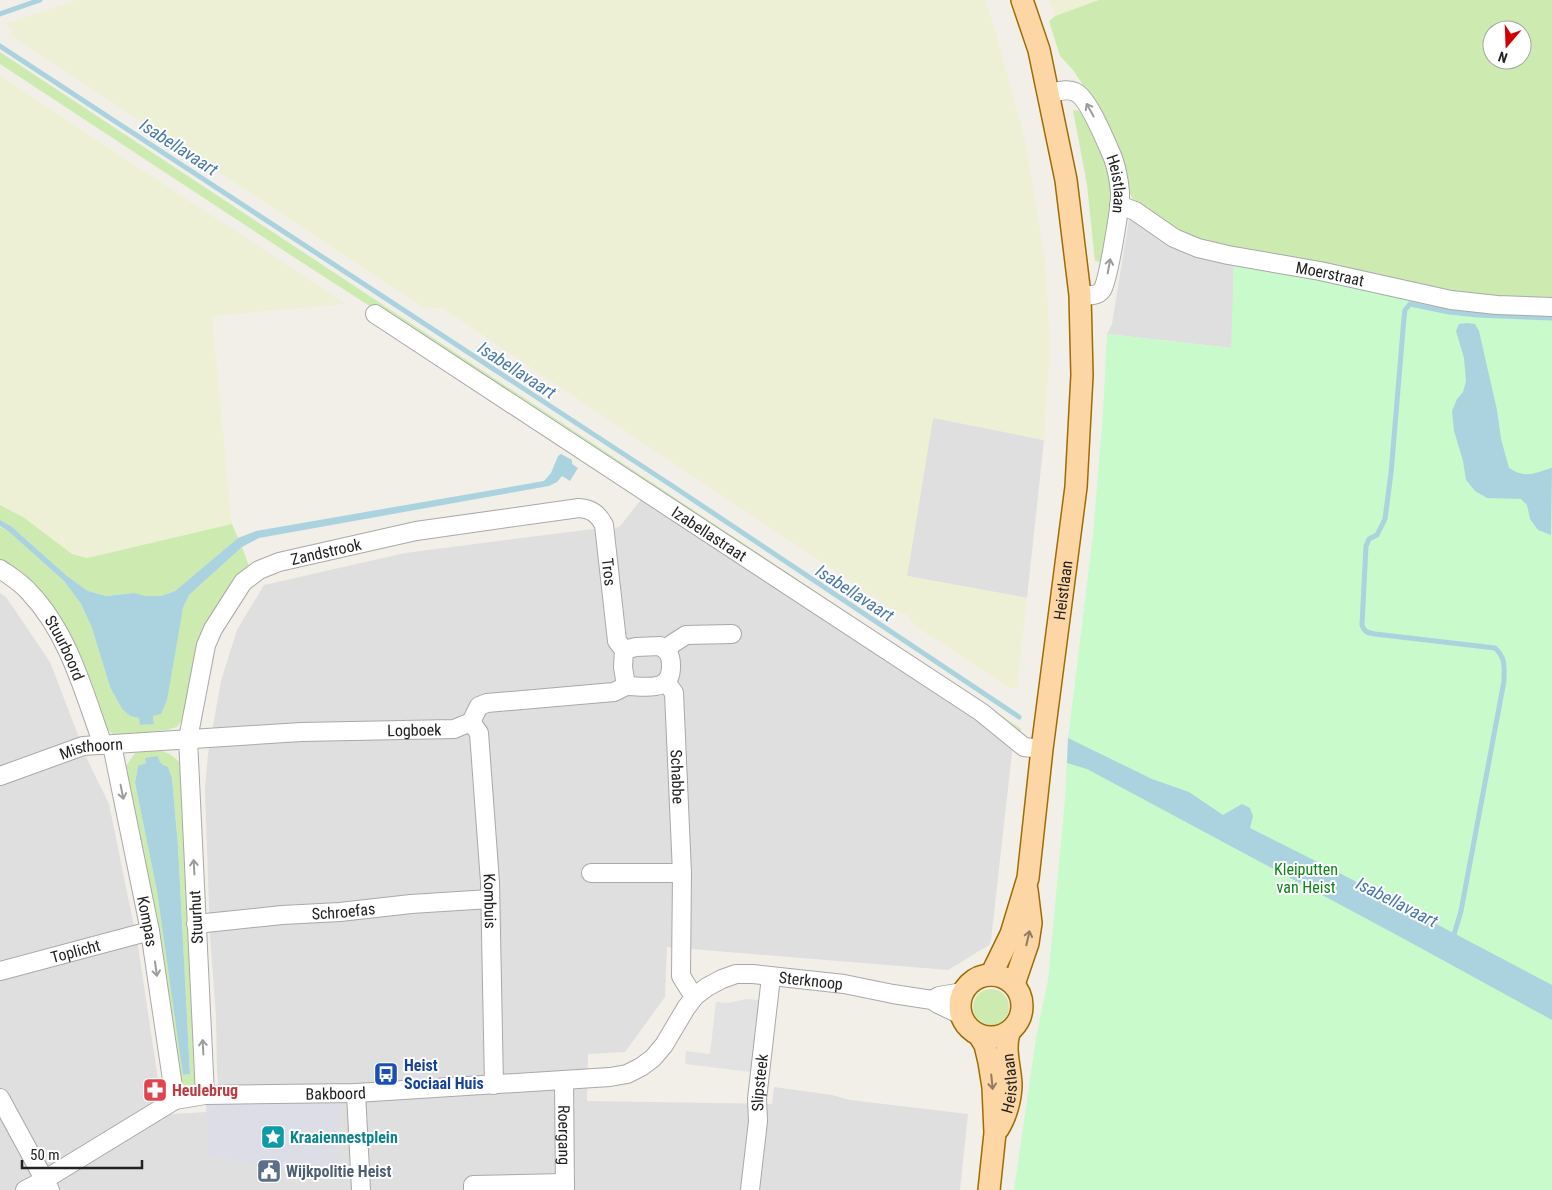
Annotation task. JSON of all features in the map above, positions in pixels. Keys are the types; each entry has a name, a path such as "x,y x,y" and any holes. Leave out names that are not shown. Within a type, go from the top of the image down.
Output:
{"main road":[{"name":"Heistlaan","path":"992,975 1011,934 1027,884 1042,749 1076,487 1082,375 1080,295 1066,180 1039,50 1022,0"},
{"name":"Heistlaan","path":"979,1036 996,1038 1009,1032 1018,1022 1023,1010 1021,996 1014,984 1028,943 1031,923 1027,884"},
{"path":"961,1015 960,1005 963,992 970,983 980,977 992,975 1003,977 1014,984"},
{"name":"Heistlaan","path":"961,1015 966,1025 985,1044 989,1062 993,1088 995,1133 989,1190"},
{"name":"Heistlaan","path":"995,1133 1002,1123 1010,1095 1011,1083 1006,1042 1009,1032"}],"street":[{"name":"Heistlaan","path":"1049,93 1066,90 1076,92 1088,106 1113,159 1118,180 1120,205 1106,278 1102,290 1096,294 1080,295"},
{"name":"Moerstraat","path":"1120,205 1135,211 1174,238 1198,248 1320,271 1452,300 1497,305 1552,307"},
{"name":"Izabellastraat","path":"375,314 981,712 1024,747 1042,749"},
{"name":"Tros","path":"579,508 589,509 599,516 604,525 618,641 624,650"},
{"name":"Zandstrook","path":"188,739 206,644 213,629 244,582 259,570 279,562 416,531 579,508"},
{"name":"Stuurboord","path":"0,569 30,591 51,619 69,654 107,745"},
{"path":"667,650 672,644 686,635 732,634"},
{"path":"471,722 479,706 487,703 614,692 626,686 657,686 667,683 672,675 671,658 667,650 660,646 636,647 624,650 623,667 626,686"},
{"name":"Schabbe","path":"667,683 674,693 682,873 681,976 695,996"},
{"name":"Logboek","path":"188,739 301,732 454,729 471,722"},
{"name":"Kombuis","path":"471,722 479,733 490,899 494,1085"},
{"name":"Misthoorn","path":"0,776 83,746 188,739"},
{"name":"Stuurhut","path":"188,739 205,1096"},
{"name":"Kompas","path":"107,745 150,931 175,1100"},
{"path":"591,873 682,873"},
{"name":"Schroefas","path":"196,924 411,904 490,899"},
{"name":"Toplicht","path":"0,970 150,931"},
{"name":"Sterknoop","path":"695,996 707,986 736,974 844,984 932,1000 961,1015"},
{"name":"Slipsteek","path":"750,1190 758,1121 757,1099 772,977"},
{"name":"Sterknoop","path":"932,1000 939,996 963,992"},
{"name":"Bakboord","path":"25,1190 47,1185 175,1100 205,1096 356,1093 610,1077 627,1074 653,1058 664,1045 695,996"},
{"name":"Roergang","path":"564,1080 565,1186"},
{"path":"356,1093 361,1190"},
{"path":"0,1098 47,1185"},
{"path":"474,1190 474,1185 565,1186"}],"shaded area":[{"path":"1130,213 1234,261 1232,348 1107,334 1112,324"},
{"path":"933,417 1044,440 1027,598 907,576"},
{"name":"Heulebrug","path":"644,496 966,707 1013,744 989,945 948,970 667,947 665,997 625,1052 588,1054 587,1101 772,1104 774,1087 832,1095 850,1100 968,1114 960,1190 0,1190 0,593 6,597 50,662 88,761 109,804 138,946 160,1093 172,1114 206,1112 219,1098 210,935 205,788 208,754 221,681 237,630 264,585 405,553 593,529 612,530 620,526"},
{"path":"747,999 760,1000 751,1072 685,1064 686,1051 710,1054 716,1002 728,1003"},
{"name":"Kraaiennestplein","path":"206,1099 338,1103 338,1158 342,1179 257,1163 208,1157"}],"green space":[{"path":"77,0 985,0 996,32 1027,148 1046,267 1050,350 1044,440 933,418 907,576 1027,598 1017,690 1008,687 918,628 907,615 892,609 442,308 426,309 10,35 13,31 5,24"},
{"path":"1049,0 1099,0 1055,16"},
{"path":"1099,0 1552,0 1552,302 1464,298 1191,240 1168,226 1133,200 1094,102 1073,70 1060,56 1049,21 1055,16"},
{"path":"0,52 976,698 1021,729 1020,738 528,408 295,258 0,64"},
{"path":"0,76 346,304 212,316 232,524 87,558 72,554 23,517 0,505"},
{"path":"1073,110 1080,111 1097,140 1106,161 1111,182 1112,201 1110,219 1100,262 1095,261 1087,185"},
{"name":"Kleiputten van Heist","path":"1234,261 1552,314 1552,1190 1014,1190 1036,1038 1048,980 1065,799 1068,738 1093,535 1107,334 1231,348"},
{"path":"0,505 23,517 72,554 87,558 232,524 238,538 175,591 161,596 146,596 133,593 106,596 88,591 67,576 11,526 0,520"},
{"path":"0,527 8,531 64,581 81,604 92,628 110,687 122,709 130,716 139,718 141,725 154,723 153,716 183,608 189,595 242,547 249,566 184,717 177,727 167,730 122,735 113,734 105,728 32,586 0,560"},
{"path":"148,750 165,752 173,756 185,769 200,1079 193,1085 185,1087 178,1082 123,778 126,766 135,753","holes":["159,762 168,767 172,778 178,846 190,1074 184,1075 157,891 135,783 138,767 146,763"]},
{"path":"991,989 998,990 1004,994 1008,1000 1008,1014 1004,1020 998,1024 991,1025 984,1024 978,1020 974,1014 973,1007 974,1000 978,994 984,990"}],"water":[{"path":"1459,324 1475,324 1479,331 1497,410 1501,439 1509,468 1525,474 1552,468 1551,535 1538,530 1530,519 1527,505 1521,499 1487,498 1475,491 1466,480 1463,461 1454,431 1452,411 1457,399 1463,392 1466,381 1464,358 1456,331"},
{"path":"561,454 572,460 572,464 578,468 570,481 562,476 557,482 549,486 259,538 242,547 189,595 183,608 167,700 161,714 153,716 154,724 140,725 139,718 130,716 122,709 110,687 92,628 81,604 64,581 0,526 0,520 11,526 67,576 88,591 106,596 134,593 146,596 161,596 175,591 238,538 256,531 544,481 551,473 558,456"},
{"path":"1068,738 1152,779 1189,792 1223,815 1242,804 1250,808 1253,816 1250,828 1552,985 1552,1020 1087,769 1067,763"},
{"path":"158,756 161,763 168,767 172,778 178,846 190,1074 183,1075 157,891 135,783 138,766 146,763 145,758"}],"waterway":[{"path":"0,14 40,0"},
{"name":"Isabellavaart","path":"0,46 674,487 1019,717"},
{"path":"1453,938 1461,911 1504,681 1504,663 1501,655 1495,648 1375,634 1365,631 1362,625 1366,546 1369,539 1377,535 1385,519 1391,473 1405,310 1410,304 1449,312 1477,315 1552,318"}],"place":[{"name":"Heist Sociaal Huis","path":"386,1074"},
{"name":"Heulebrug","path":"155,1090"},
{"name":"Kraaiennestplein","path":"273,1137"},
{"name":"Wijkpolitie Heist","path":"269,1171"}]}
